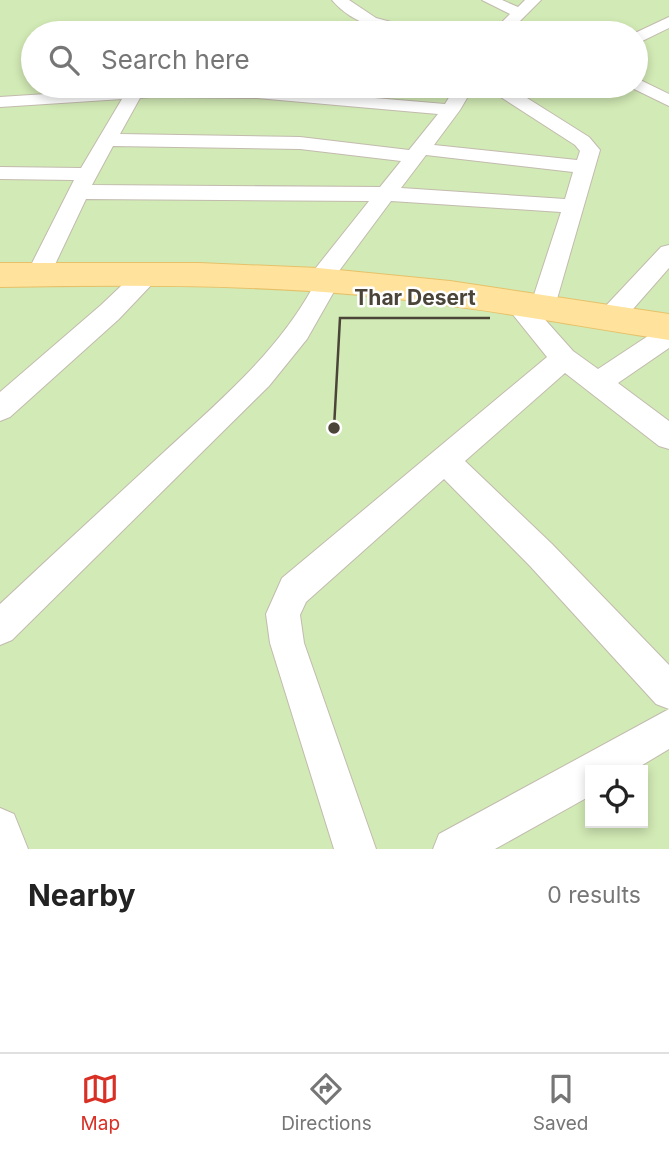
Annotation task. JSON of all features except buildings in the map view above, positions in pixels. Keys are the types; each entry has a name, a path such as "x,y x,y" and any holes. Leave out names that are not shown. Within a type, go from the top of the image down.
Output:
{"main road":[{"path":"0,275 148,274 323,280 528,304 610,318 662,331"}],"street":[{"path":"339,0 370,21"},
{"path":"489,0 518,12"},
{"path":"510,21 534,0"},
{"path":"648,33 669,22"},
{"path":"648,90 669,101"},
{"path":"0,102 67,98"},
{"path":"37,275 83,183 132,98"},
{"path":"314,98 451,110"},
{"path":"0,628 226,411 277,358 313,313 323,280 458,98"},
{"path":"517,98 582,141 590,150 572,206 528,304 564,358 669,437"},
{"path":"107,140 264,141 360,146 586,167"},
{"path":"0,173 83,183 385,194 572,206"},
{"path":"610,318 669,253"},
{"path":"0,409 110,312 148,274"},
{"path":"597,383 662,331"},
{"path":"355,849 287,643 283,614 294,590 564,358"},
{"path":"444,459 541,555 669,691"},
{"path":"606,765 669,728"},
{"path":"454,849 585,778"},
{"path":"0,828 7,849"}],"green space":[{"path":"0,0 669,0 669,849 0,849"}],"place":[{"name":"Thar Desert","path":"334,428"}]}
